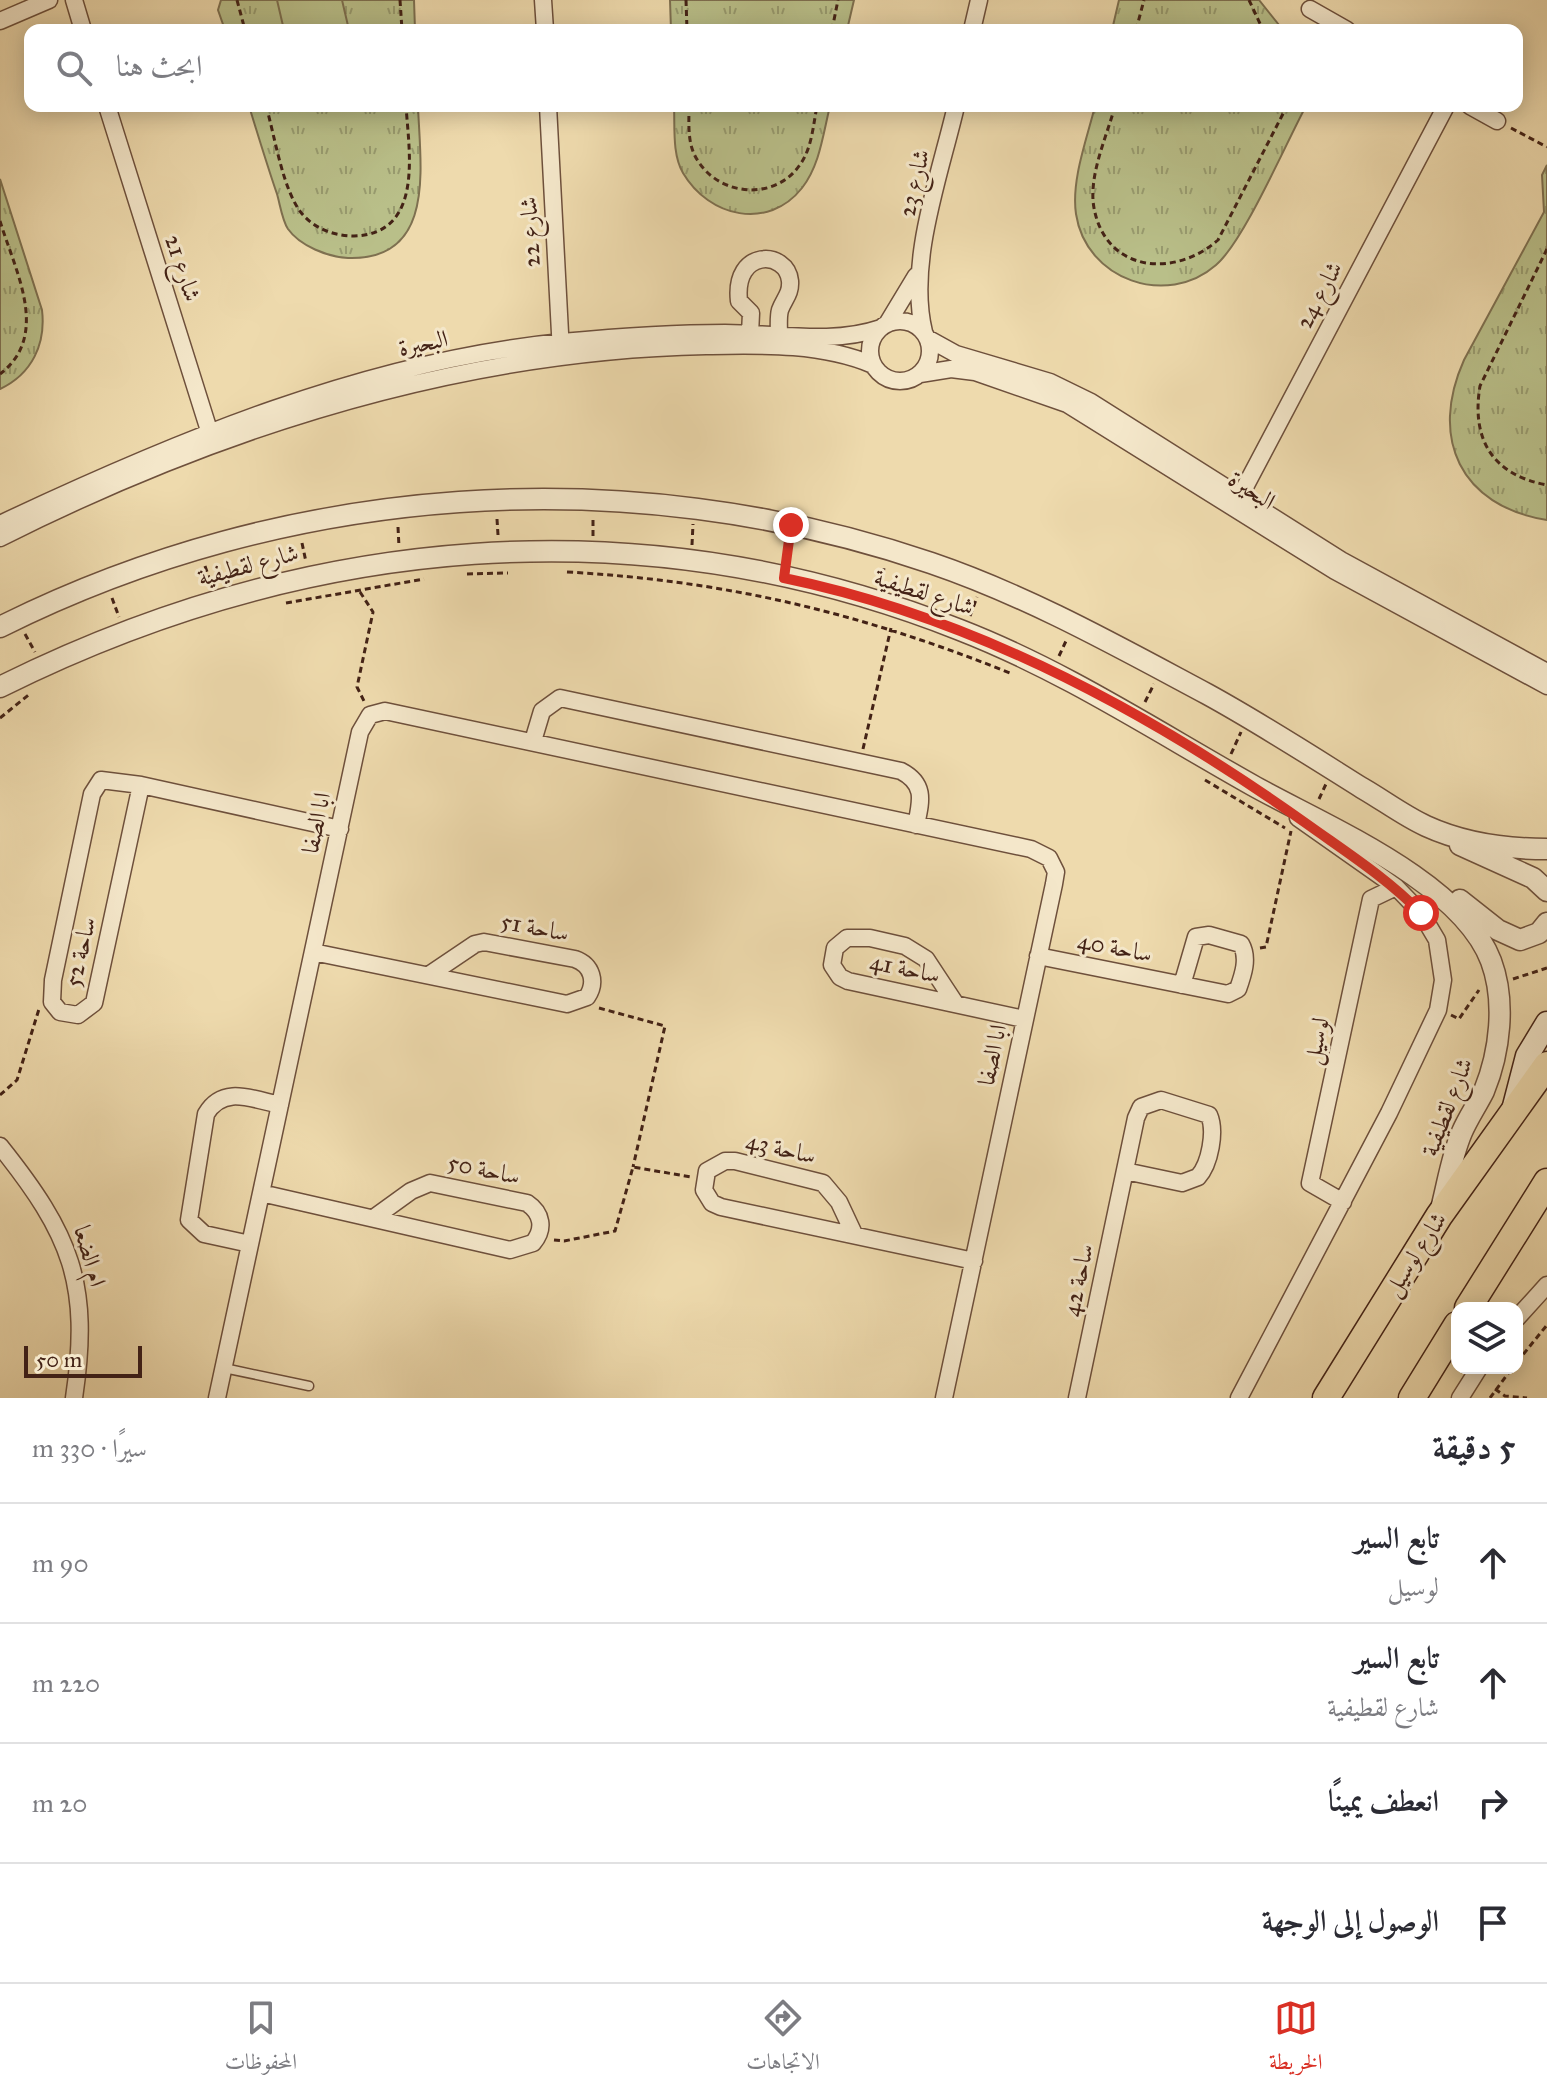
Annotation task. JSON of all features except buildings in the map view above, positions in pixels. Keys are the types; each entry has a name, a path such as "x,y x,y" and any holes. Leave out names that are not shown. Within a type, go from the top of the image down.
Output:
{"highway":[{"name":"شارع لوسيل","path":"1326,1398 1439,1216 1547,1065"},
{"path":"1472,1302 1547,1182"},
{"path":"1412,1398 1451,1335"}],"main road":[{"name":"شارع لوسيل","path":"1512,1115 1523,1066 1547,1023"}],"street":[{"path":"0,21 49,0"},
{"path":"74,0 81,24"},
{"path":"543,0 545,24"},
{"path":"973,24 979,0"},
{"path":"1310,9 1336,24"},
{"name":"شارع 21","path":"109,112 212,439"},
{"name":"شارع 22","path":"548,112 560,348"},
{"name":"شارع 23","path":"925,335 918,303 919,271 955,112"},
{"name":"شارع 24","path":"1237,501 1443,112"},
{"path":"1481,112 1497,121"},
{"path":"746,338 751,313 739,301 739,275 749,263 763,259 774,261 785,269 790,279 789,297 780,309 779,335"},
{"name":"شارع 23","path":"884,326 919,271"},
{"path":"907,322 925,335 930,357 920,374 908,381 894,381 881,376 873,365 870,345 884,326 907,322"},
{"name":"البحيرة","path":"0,524 63,502 212,439 386,383 560,348 779,335 842,338 884,326"},
{"name":"البحيرة","path":"925,335 956,354 1061,394 1237,501 1547,672"},
{"name":"البحيرة","path":"746,338 830,352 873,365"},
{"name":"البحيرة","path":"920,374 951,369 975,372 1061,394"},
{"name":"شارع لقطيفية","path":"8,622 106,579 199,547 298,523 396,507 495,499 594,499 693,508 791,525 889,549 983,582 1075,623 1248,717 1425,826 1496,846 1547,849"},
{"name":"البحيرة","path":"1237,501 1335,571 1547,686"},
{"name":"البحيرة","path":"0,538 63,502"},
{"name":"شارع لقطيفية","path":"0,687 124,630 216,599 309,576 401,560 499,552 592,552 691,562 784,578 877,603 965,632 1052,671 1405,868 1467,924 1484,946 1496,984 1499,1027 1492,1067 1482,1095 1461,1134 1439,1216"},
{"path":"533,741 546,706 560,698 860,762 912,777 921,799 916,825"},
{"name":"ابا الصفا","path":"217,1398 360,732 370,715 385,711 1031,849 1049,858 1056,872 947,1397"},
{"name":"ساحة 52","path":"141,785 94,1003 84,1012 67,1014 54,1007 51,993 95,786 109,779 141,785 340,829"},
{"path":"1239,1398 1343,1202 1438,1010 1442,961 1437,940 1421,913 1396,887 1254,786"},
{"path":"1425,826 1488,861 1533,878 1547,891"},
{"path":"1405,868 1457,897 1509,937 1530,938 1547,923"},
{"name":"لوسيل","path":"1343,1202 1310,1183 1371,899 1396,887"},
{"name":"ساحة 40","path":"1038,956 1182,985 1228,994 1234,992 1241,978 1245,950 1236,941 1209,935 1196,937 1182,985"},
{"name":"ساحة 41","path":"955,1003 917,951 857,936 842,940 835,948 832,965 840,977 848,981 1024,1019"},
{"name":"ساحة 51","path":"429,975 475,944 494,942 581,961 591,972 592,980 591,992 579,1003"},
{"path":"313,952 567,1004 579,1003"},
{"path":"250,1244 204,1234 189,1220 206,1114 213,1102 224,1096 280,1105"},
{"name":"ساحة 42","path":"1077,1398 1136,1118 1146,1102 1161,1100 1209,1115 1213,1128 1206,1162 1198,1177 1182,1183 1125,1171"},
{"name":"ام الضعا","path":"0,1146 47,1208 59,1229 77,1280 81,1336 74,1398"},
{"name":"ساحة 43","path":"704,1179 707,1171 725,1161 811,1178 830,1189 854,1234"},
{"path":"704,1179 707,1197 721,1207 974,1261"},
{"name":"ساحة 50","path":"375,1217 422,1184 443,1184 527,1203 538,1213 538,1237"},
{"path":"261,1193 510,1250 525,1248 538,1237"},
{"path":"1523,1311 1547,1285"},
{"path":"1460,1398 1475,1374"}],"lane":[{"path":"224,1368 309,1386"}],"path":[{"path":"237,0 243,24"},
{"path":"400,0 402,24"},
{"path":"686,0 687,24"},
{"path":"833,24 838,0"},
{"path":"1138,24 1144,0"},
{"path":"1249,0 1260,24"},
{"path":"268,112 292,199 303,216 319,229 338,235 358,236 377,230 394,218 405,202 411,182 406,112"},
{"path":"689,112 690,140 696,159 709,175 726,186 746,191 766,189 784,180 799,167 809,149 816,112"},
{"path":"1113,112 1094,185 1094,208 1102,229 1116,247 1135,259 1157,266 1180,264 1201,255 1218,240 1284,112"},
{"path":"1497,121 1547,147"},
{"path":"0,221 27,309 29,328 24,347 13,364 0,374"},
{"path":"1547,249 1480,386 1476,409 1479,432 1490,453 1506,470 1526,481 1547,485"},
{"path":"495,499 499,552"},
{"path":"592,552 594,499"},
{"path":"396,507 401,560"},
{"path":"691,562 693,508"},
{"path":"298,523 309,576"},
{"path":"784,578 791,525"},
{"path":"199,547 216,599"},
{"path":"877,603 889,549"},
{"path":"559,571 712,586 793,601 891,628 1016,675"},
{"path":"454,575 513,573"},
{"path":"277,602 294,603 427,578"},
{"path":"106,579 124,630"},
{"path":"965,632 983,582"},
{"path":"360,592 373,612 357,687 370,715"},
{"path":"8,622 42,666"},
{"path":"1052,671 1075,623"},
{"path":"860,762 891,628"},
{"path":"1137,718 1161,670"},
{"path":"0,718 32,692"},
{"path":"1224,769 1248,717"},
{"path":"1310,817 1333,770"},
{"path":"1204,780 1303,840"},
{"path":"1245,950 1266,947 1291,831"},
{"path":"0,1095 17,1080 37,1013 51,993"},
{"path":"538,1237 564,1241 615,1231 665,1026 579,1003"},
{"path":"633,1167 704,1179"},
{"path":"1523,1355 1547,1325"},
{"path":"1490,1398 1507,1374"},
{"path":"1495,1389 1505,1396 1527,1398"}],"green space":[{"path":"221,0 414,0 415,24 223,24 218,10"},
{"path":"277,0 342,0 348,24 283,24"},
{"path":"670,0 854,0 848,24 671,24"},
{"path":"1119,0 1259,0 1278,24 1113,24"},
{"path":"251,112 418,112 420,181 417,205 410,227 397,244 377,255 348,258 315,250 288,229"},
{"path":"674,112 829,112 817,159 802,188 788,202 756,214 723,208 694,188 679,166"},
{"path":"1093,112 1303,112 1252,214 1227,253 1216,265 1196,278 1175,284 1153,285 1131,280 1095,256 1083,237 1076,214 1076,187"},
{"path":"1547,165 1547,520 1517,512 1492,500 1473,484 1460,464 1452,441 1450,416 1454,389 1464,360 1544,212 1542,175"},
{"path":"0,179 42,310 43,323 34,357 21,375 0,389"}],"route":[{"path":"791,525 784,578 956,628 1075,682 1254,786 1396,887 1421,913"}]}
